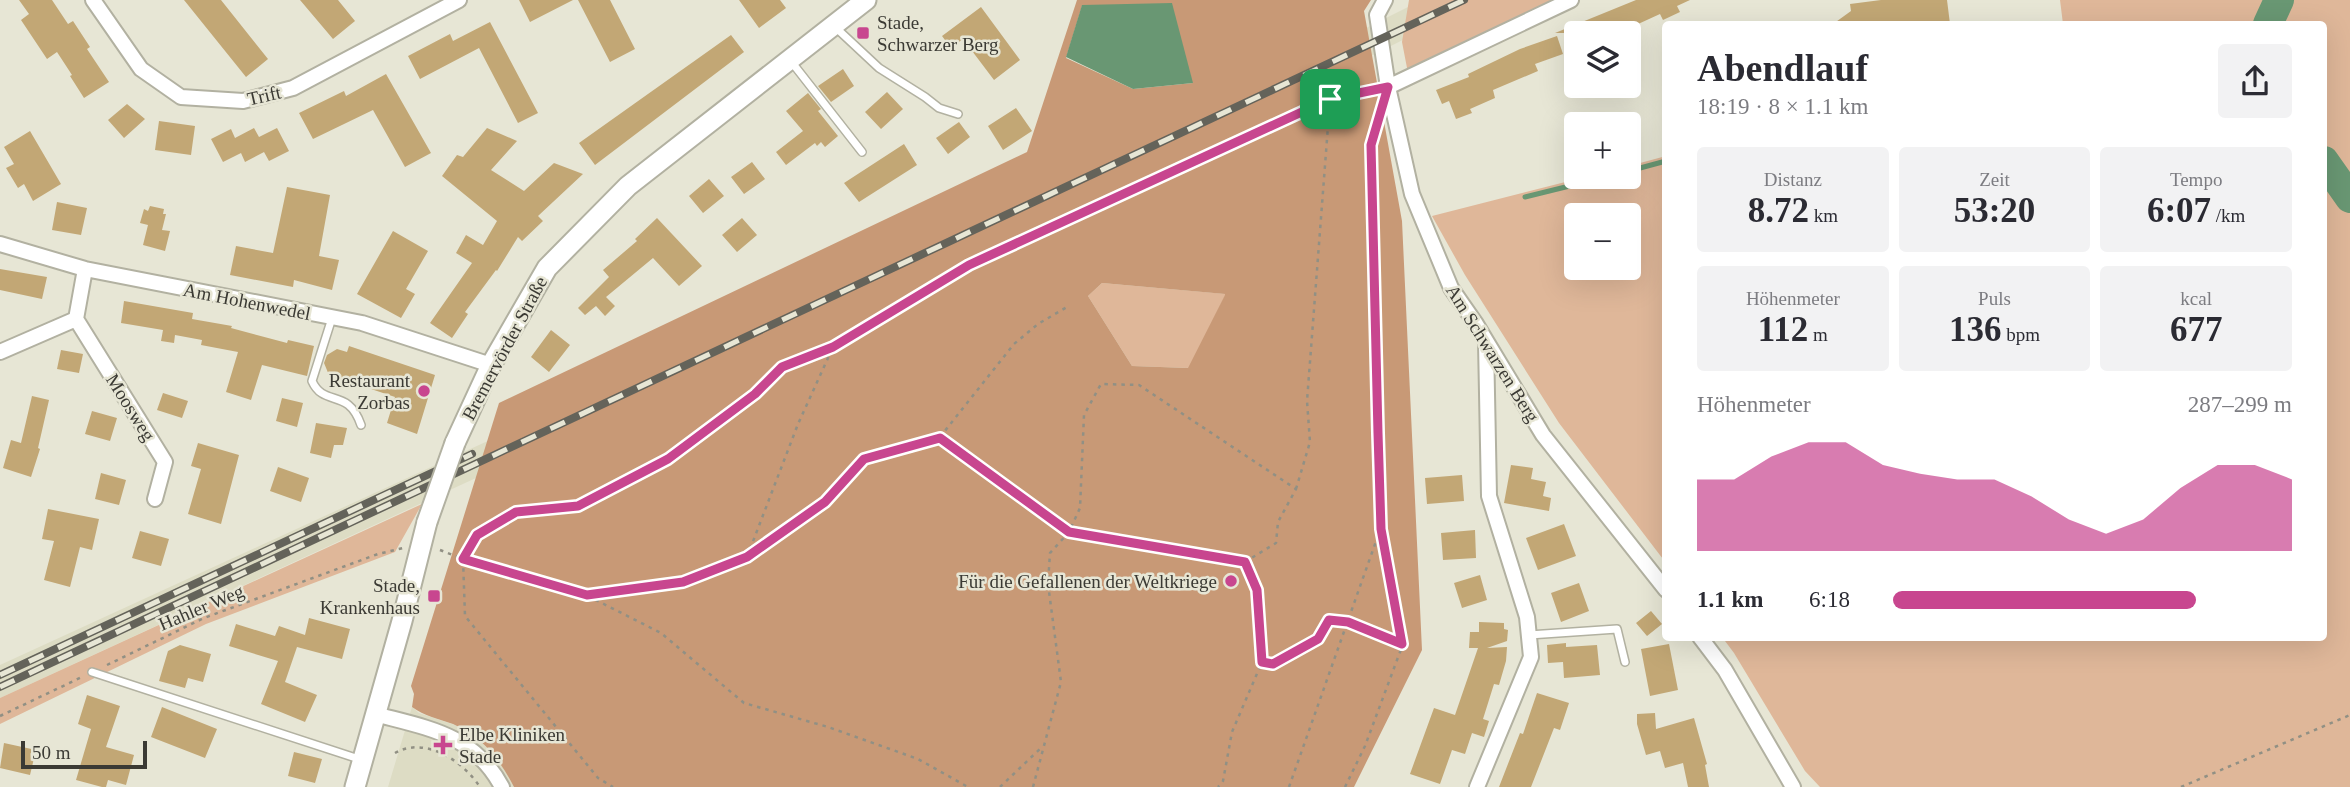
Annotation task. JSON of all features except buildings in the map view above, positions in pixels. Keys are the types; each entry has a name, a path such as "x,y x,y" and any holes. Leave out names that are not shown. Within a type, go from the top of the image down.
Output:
{"main road":[{"name":"Bremervörder Straße","path":"355,787 426,522 455,443 491,365 547,268 628,186 866,0"}],"street":[{"name":"Trift","path":"93,0 141,69 181,97 243,101 293,88 459,0"},
{"name":"Am Schwarzen Berg","path":"1385,0 1377,15 1388,87 1412,194 1451,288 1543,435 1662,585"},
{"path":"1388,87 1571,0"},
{"name":"Am Hohenwedel","path":"0,244 85,269 362,323 491,365"},
{"path":"0,352 76,319 85,269"},
{"name":"Moosweg","path":"76,319 165,462 155,499"},
{"path":"1477,787 1531,657 1527,617 1489,496 1486,341"},
{"path":"1703,641 1724,670 1793,787"},
{"path":"375,714 454,738 485,761 502,787"}],"lane":[{"path":"833,26 879,68 939,108 958,114"},
{"path":"789,60 862,152"},
{"path":"332,318 312,381 319,392 348,402 355,409 361,425"},
{"path":"1529,635 1617,629 1625,662"},
{"path":"92,672 362,761"}],"path":[{"path":"613,787 598,778 465,616 463,559 477,535 516,512 578,506 668,459 755,394 782,367 833,347 969,265 1330,99 1388,87 1371,145 1381,529 1402,644 1365,746 1345,787"},
{"path":"940,438 1069,532 1245,562 1276,543 1278,522 1296,489 1310,442 1307,401 1330,99"},
{"path":"587,595 683,582 747,557 825,502 864,459 940,438 1014,344 1038,324 1068,307"},
{"path":"747,557 798,424 833,347"},
{"path":"1032,787 1061,682 1048,584 1050,553 1069,532 1080,508 1084,415 1101,384 1139,386 1296,489"},
{"path":"1289,787 1381,529"},
{"path":"421,544 587,595 661,633 744,703 828,727 918,759 968,787"},
{"name":"Hahler Weg","path":"0,716 204,618 378,554 421,544"},
{"path":"1218,787 1223,780 1232,732 1262,662 1257,590 1245,562"},
{"path":"1262,662 1273,664 1318,639 1329,620 1348,622 1402,644"},
{"path":"2181,787 2350,715"},
{"path":"1000,787 1044,745"},
{"path":"395,754 408,747 439,753 457,762 480,787"}],"shaded area":[{"path":"1077,0 1371,0 1364,11 1402,221 1422,650 1354,787 514,787 503,768 482,743 464,729 412,707 414,694 411,686 499,403 1027,152","holes":["1082,6 1193,83 1133,89 1066,58","1102,283 1225,294 1225,295 1188,368 1132,366 1088,296"]},
{"path":"1409,0 1564,0 1408,73 1402,42"},
{"path":"1422,0 1454,14 1233,126 0,698 0,665 941,233 1222,100"},
{"path":"2060,0 2350,0 2350,787 1820,787 1805,771 1725,641 2327,641 2327,21 2063,21"},
{"path":"1172,3 1193,83 1133,89 1066,57 1082,5"},
{"path":"1662,157 1662,558 1559,423 1465,275 1432,216 1564,182 1564,189 1641,189 1641,163"},
{"path":"1102,283 1226,294 1189,368 1132,366 1088,296"},
{"path":"422,504 395,552 206,624 0,724 0,698"},
{"name":"Elbe Kliniken Stade","path":"412,707 419,713 455,725 478,739 500,761 514,787 388,787"}],"waterway":[{"path":"2269,21 2279,0"},
{"path":"1641,168 1662,162"},
{"path":"2327,165 2350,198"},
{"path":"1525,197 1564,187"}],"railway":[{"path":"0,687 1464,0"},
{"path":"0,675 472,454"}],"place":[{"name":"Stade, Schwarzer Berg","path":"863,33"},
{"name":"Restaurant Zorbas","path":"424,391"},
{"name":"Für die Gefallenen der Weltkriege","path":"1231,581"},
{"name":"Stade, Krankenhaus","path":"434,596"},
{"name":"Elbe Kliniken Stade","path":"443,745"}],"route":[{"path":"1388,87 1371,145 1378,433 1381,529 1402,644 1348,622 1329,620 1318,639 1273,664 1262,662 1257,590 1245,562 1069,532 940,438 864,459 825,502 747,557 683,582 587,595 463,559 477,535 516,512 578,506 668,459 755,394 782,367 833,347 969,265 1330,99 1388,87"}]}
